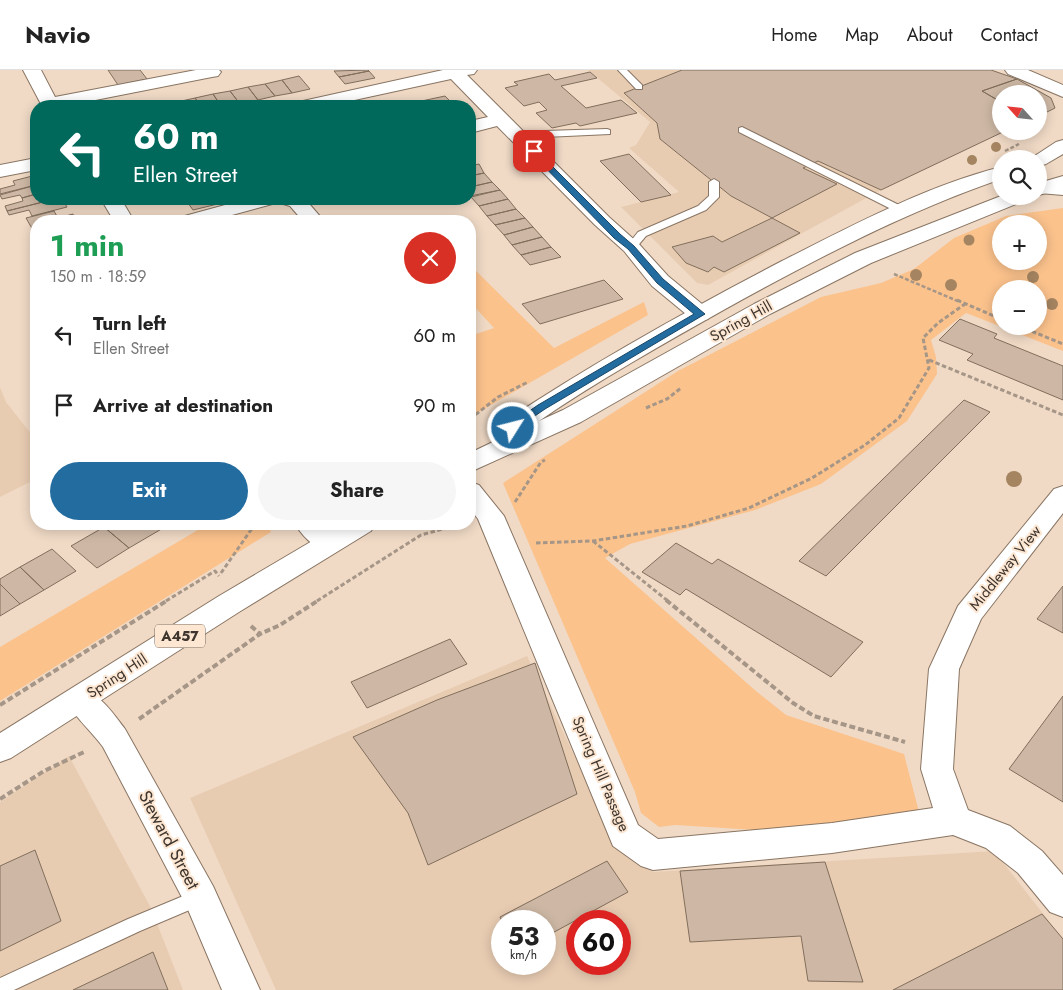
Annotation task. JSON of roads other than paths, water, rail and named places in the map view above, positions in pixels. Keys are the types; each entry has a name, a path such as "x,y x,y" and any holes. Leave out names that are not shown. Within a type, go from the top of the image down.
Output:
{"main road":[{"path":"32,70 47,100"},
{"path":"1014,70 1063,92"},
{"path":"329,100 458,71 502,119 602,221 631,247 660,281 700,314"},
{"path":"75,100 212,72"},
{"path":"476,126 502,119"},
{"path":"1047,155 1063,146"},
{"path":"0,171 30,165"},
{"name":"Spring Hill","path":"476,454 542,407 700,314 829,245 901,210 965,184 992,168"},
{"path":"1048,189 1063,182"},
{"path":"210,215 247,205"},
{"path":"301,205 309,215"},
{"name":"Spring Hill","path":"476,460 572,416 762,309 863,258 996,205"},
{"name":"Middleway View","path":"954,820 937,769 944,669 968,614 1063,495"},
{"name":"Spring Hill Passage","path":"476,507 625,835 653,855 832,838 954,820"},
{"name":"Spring Hill","path":"0,749 81,700 319,533 333,530"},
{"name":"Steward Street","path":"81,700 103,723 114,738 200,897 241,990"},
{"path":"954,820 998,837 1030,862 1063,901"}],"lane":[{"path":"622,70 639,87"},
{"path":"742,130 901,210"},
{"path":"522,139 545,134 607,132"},
{"path":"631,247 642,234 702,208 714,197 714,182"},
{"path":"0,987 134,924 200,897"}]}
